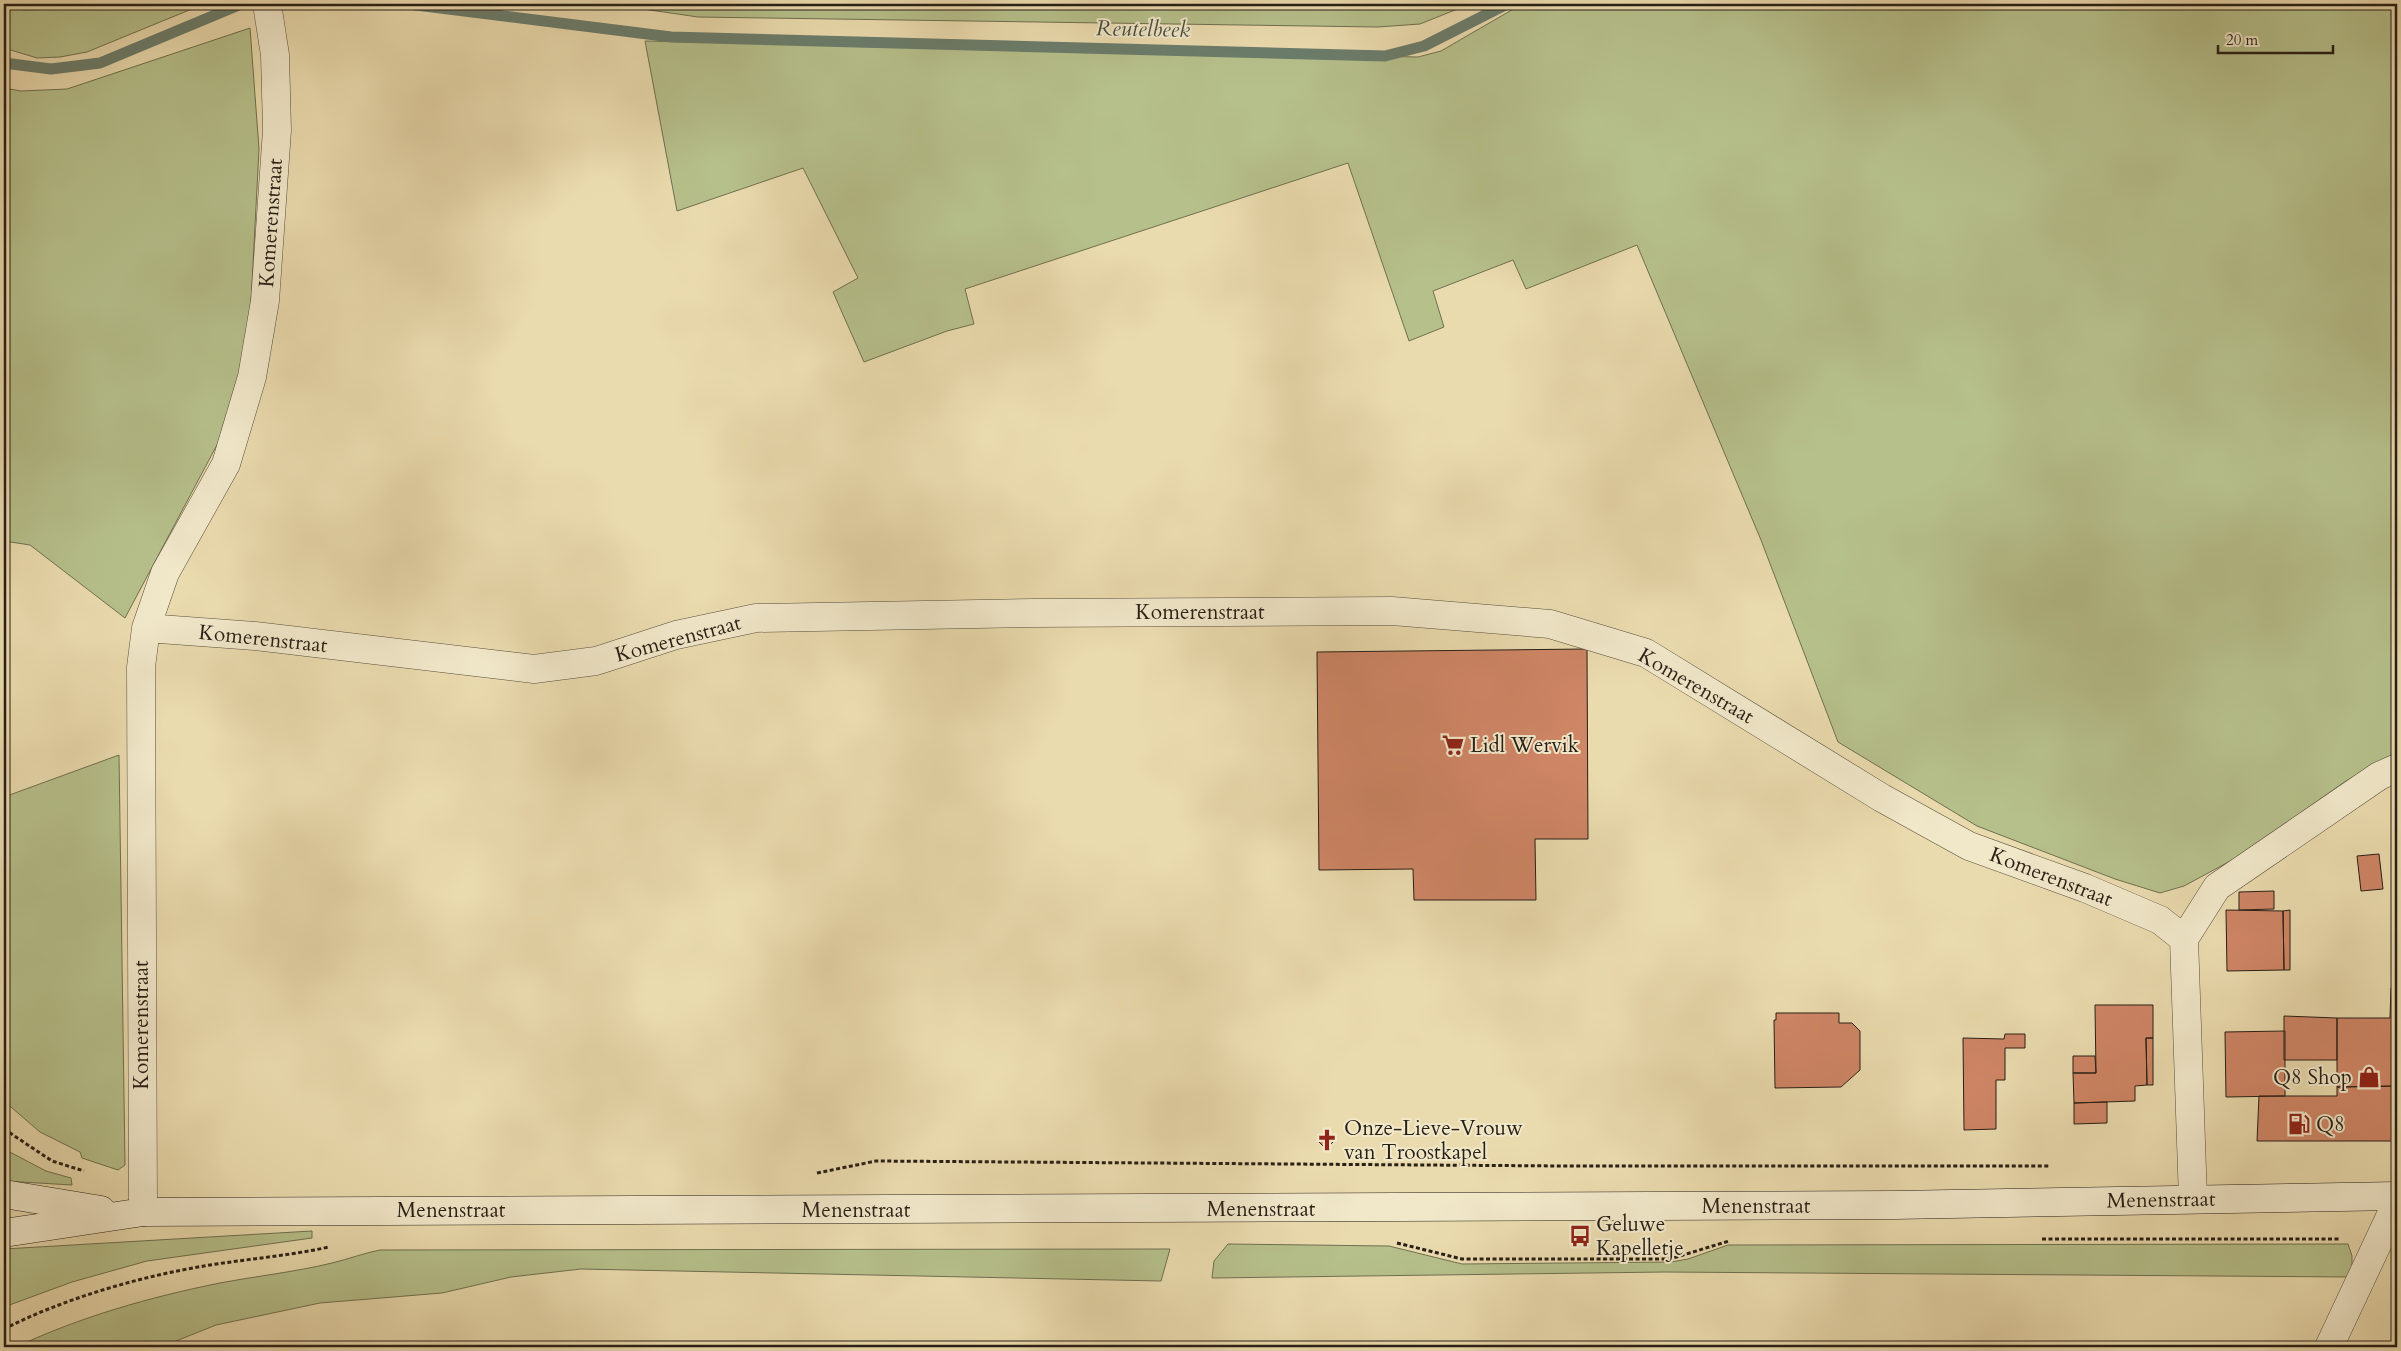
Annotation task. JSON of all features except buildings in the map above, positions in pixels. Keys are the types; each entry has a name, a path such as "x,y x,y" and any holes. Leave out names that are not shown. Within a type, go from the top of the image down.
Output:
{"street":[{"name":"Komerenstraat","path":"134,1213 142,1178 141,667 146,628 165,573 226,464 252,377 265,300 277,130 275,55 267,4"},
{"name":"Komerenstraat","path":"146,628 255,636 534,669 596,661 676,635 756,618 1033,613 1392,610 1550,624 1646,653 1882,798 1970,846 2086,888 2160,920 2184,939"},
{"path":"2193,1199 2184,939 2217,887 2379,776 2397,768"},
{"name":"Menenstraat","path":"4,1194 134,1213"},
{"name":"Menenstraat","path":"4,1233 134,1213 1895,1205 2397,1196"},
{"path":"2329,1347 2397,1202"}],"path":[{"path":"4,1129 52,1161 84,1171 142,1178"},
{"path":"809,1174 876,1161 1563,1166 2051,1166"},
{"path":"2206,1238 2380,1239"},
{"path":"4,1329 84,1296 137,1282 202,1266 308,1252 333,1246"}],"green space":[{"path":"4,4 24,10 75,8 96,4 204,4 87,52 60,57 37,58 4,48"},
{"path":"609,4 1470,4 1420,24 1378,27 698,17"},
{"path":"1522,4 2397,4 2397,752 2346,781 2234,859 2184,886 2160,893 2115,879 1977,826 1838,742 1761,540 1637,245 1526,289 1513,260 1433,291 1444,327 1409,341 1348,163 965,289 974,324 947,331 864,362 833,292 858,278 803,168 677,211 645,41 1418,57 1441,51"},
{"path":"250,28 259,149 249,341 218,443 125,618 30,545 4,541 4,88 21,91 67,89"},
{"path":"119,755 125,1165 118,1170 82,1158 80,1152 40,1132 4,1101 4,797"},
{"path":"4,1149 46,1171 71,1178 72,1185 4,1181"},
{"path":"312,1231 312,1238 147,1261 72,1282 4,1307 4,1249"},
{"path":"1228,1244 1389,1246 1462,1264 1671,1262 1688,1259 1728,1245 2348,1244 2352,1256 2352,1277 1665,1272 1212,1278 1214,1261"},
{"path":"1170,1249 1161,1281 581,1269 511,1277 442,1293 320,1303 216,1325 161,1347 16,1347 65,1326 142,1301 220,1283 318,1266 380,1250"}],"waterway":[{"name":"Reutelbeek","path":"408,4 671,37 1385,56 1424,46 1507,4"},
{"name":"Reutelbeek","path":"4,63 51,69 100,63 239,5"}],"place":[{"name":"Lidl Wervik","path":"1453,745"},
{"name":"Q8 Shop","path":"2369,1077"},
{"name":"Q8","path":"2299,1124"},
{"name":"Onze-Lieve-Vrouw van Troostkapel","path":"1327,1140"},
{"name":"Geluwe Kapelletje","path":"1580,1236"}]}
